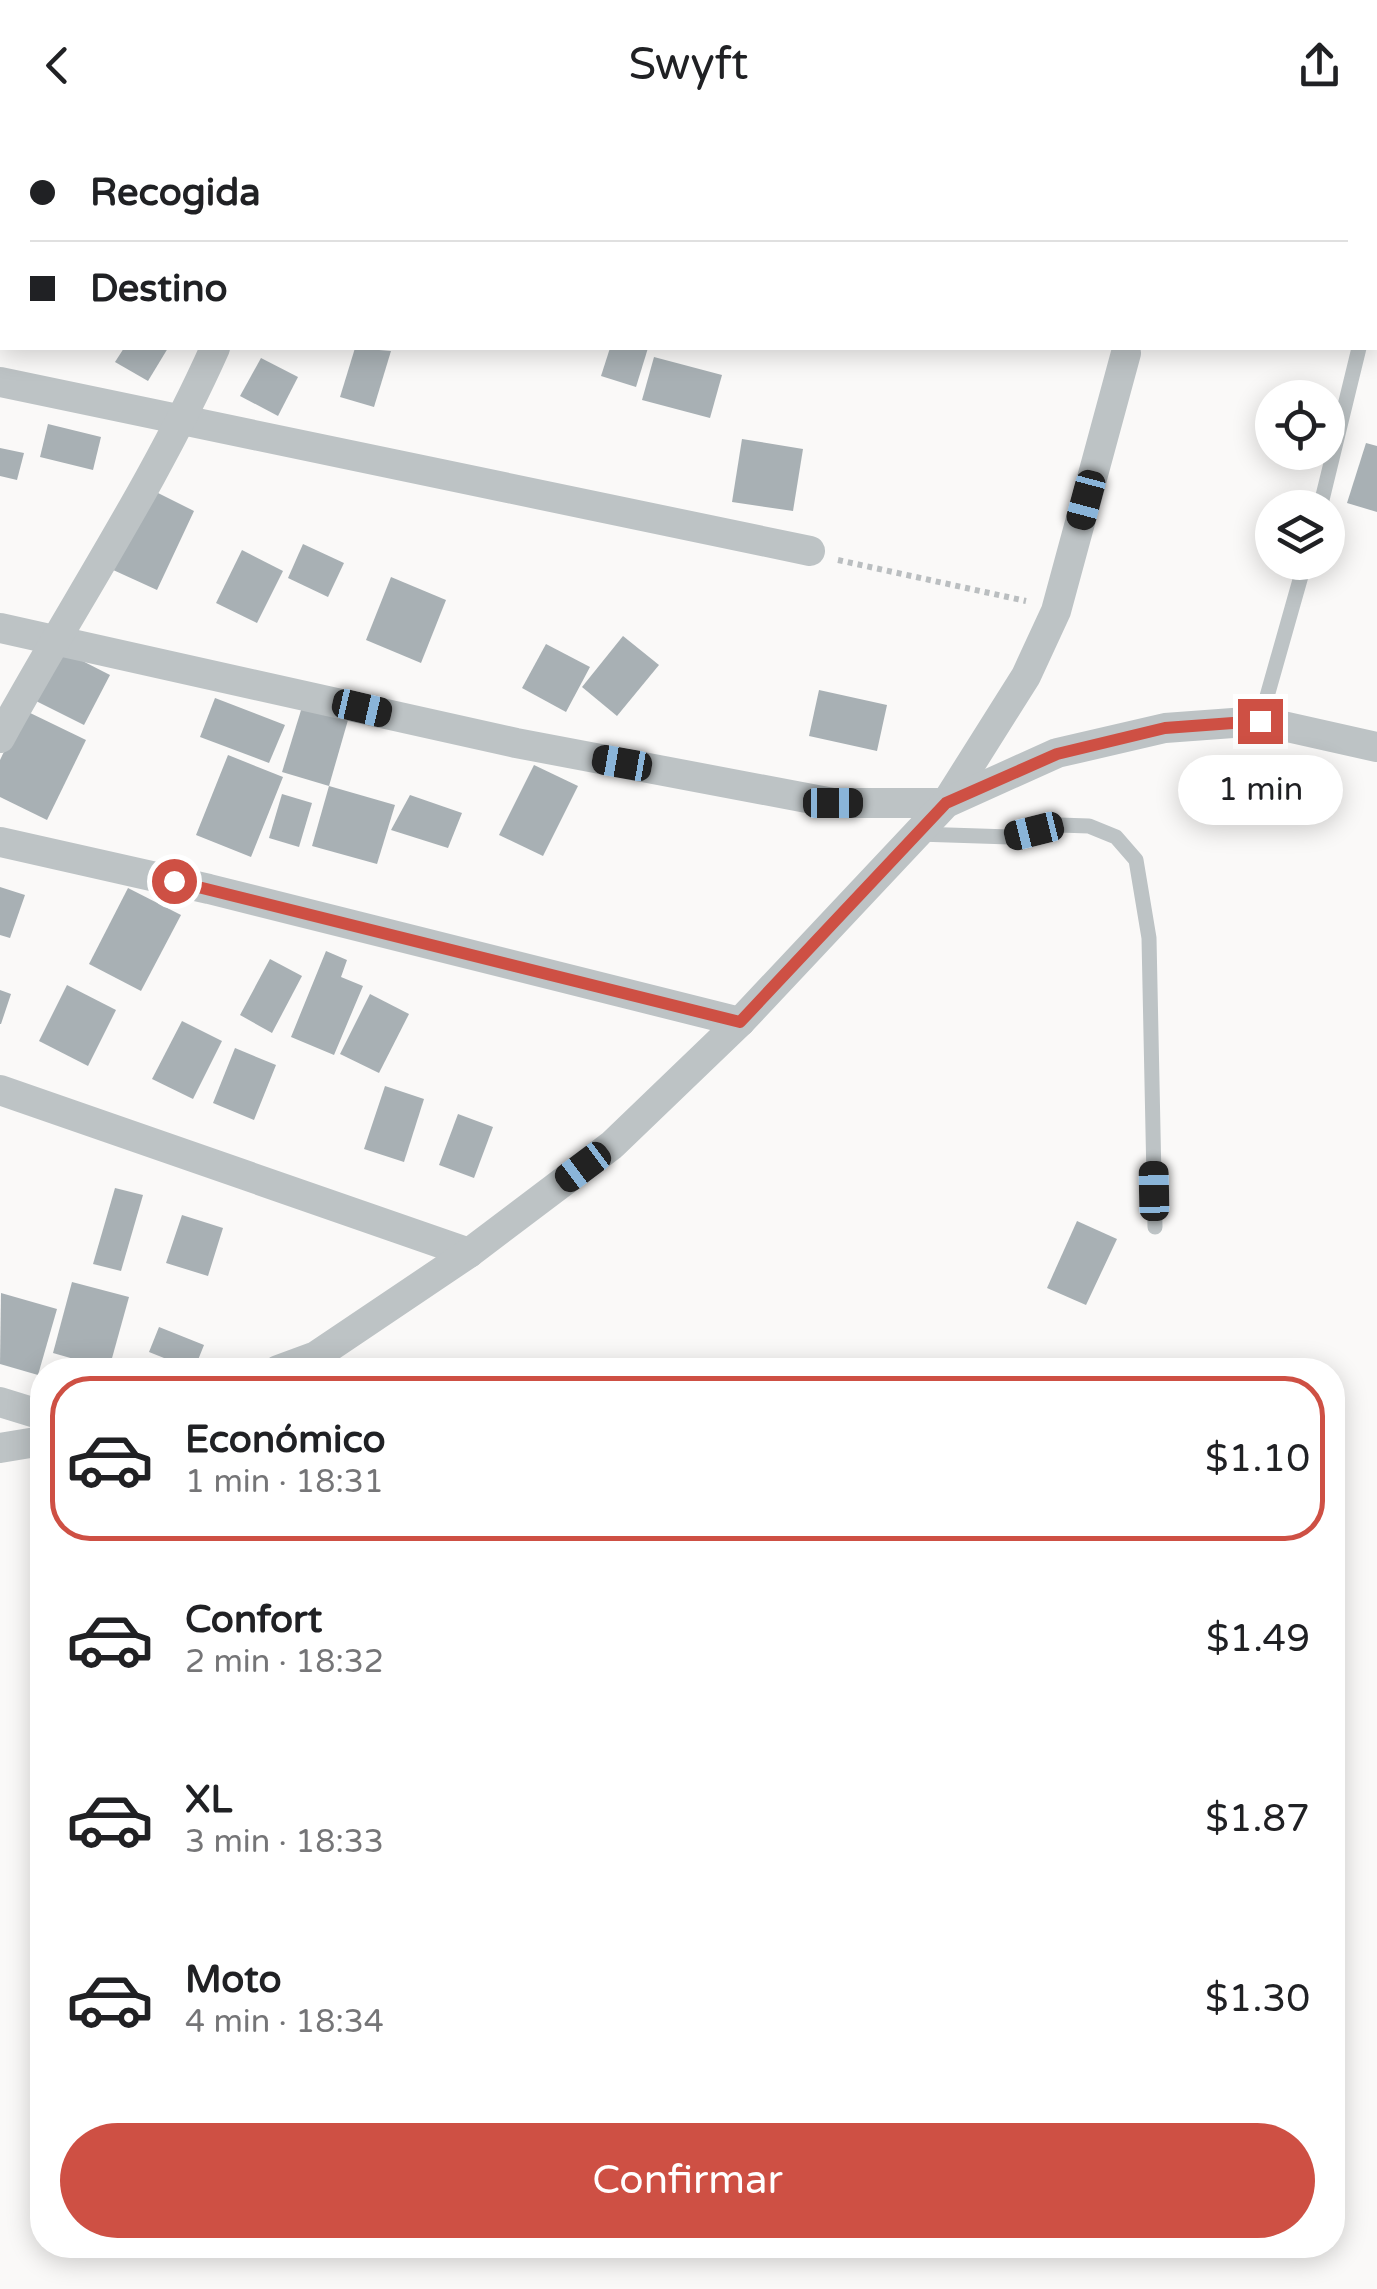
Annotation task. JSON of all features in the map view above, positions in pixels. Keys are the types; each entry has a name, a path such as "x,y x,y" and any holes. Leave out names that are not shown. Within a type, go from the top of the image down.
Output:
{"street":[{"path":"0,738 184,418 213,350"},
{"path":"311,1358 469,1253 612,1145 740,1022 946,803 1026,676 1056,611 1126,353"},
{"path":"0,382 810,551"},
{"path":"0,628 516,743 833,803 946,803 1057,754 1165,728 1260,721 1377,746"},
{"path":"0,842 209,889 740,1022"},
{"path":"0,1090 469,1253"},
{"path":"0,1402 30,1411"},
{"path":"0,1448 30,1444"}],"lane":[{"path":"1324,490 1359,350"},
{"path":"1260,721 1300,580"},
{"path":"917,834 1010,837 1059,825 1088,826 1116,837 1136,860 1149,938 1156,1228"}],"path":[{"path":"810,551 846,563 1008,595 1056,611"}],"building":[{"path":"123,350 167,350 148,381 115,362"},
{"path":"354,350 391,351 374,407 340,397"},
{"path":"609,350 647,350 636,387 601,376"},
{"path":"654,357 722,375 710,418 642,400"},
{"path":"261,358 298,377 278,416 240,396"},
{"path":"48,424 101,437 93,470 40,457"},
{"path":"742,439 803,449 793,511 732,502"},
{"path":"1366,443 1377,446 1377,512 1347,503"},
{"path":"0,448 24,453 17,480 0,476"},
{"path":"150,489 194,511 157,590 111,569"},
{"path":"303,544 344,563 328,597 288,578"},
{"path":"242,550 283,571 257,623 216,603"},
{"path":"391,577 446,600 421,663 366,640"},
{"path":"623,636 659,665 617,716 582,687"},
{"path":"546,644 590,667 566,712 522,688"},
{"path":"59,649 110,675 84,725 32,699"},
{"path":"819,690 887,705 877,751 809,736"},
{"path":"215,698 285,725 269,763 200,737"},
{"path":"302,707 348,720 329,786 282,772"},
{"path":"24,710 86,740 47,820 0,797 0,760"},
{"path":"228,755 283,777 251,857 196,835"},
{"path":"534,765 578,786 543,856 499,835"},
{"path":"329,786 395,805 377,864 312,846"},
{"path":"282,794 312,803 299,847 269,838"},
{"path":"410,795 462,813 448,848 391,830"},
{"path":"0,887 25,895 10,938 0,935"},
{"path":"128,888 181,915 141,991 89,964"},
{"path":"326,951 347,960 341,977 363,986 334,1055 291,1037"},
{"path":"270,959 302,976 272,1033 240,1015"},
{"path":"67,985 116,1010 88,1066 39,1041"},
{"path":"0,990 11,994 1,1024 0,1024"},
{"path":"370,994 409,1014 379,1073 340,1054"},
{"path":"182,1021 222,1041 193,1099 152,1079"},
{"path":"235,1048 276,1065 254,1120 213,1103"},
{"path":"385,1086 424,1099 404,1162 364,1149"},
{"path":"458,1114 493,1127 474,1178 439,1165"},
{"path":"115,1188 143,1195 121,1271 93,1264"},
{"path":"182,1215 223,1228 208,1276 166,1263"},
{"path":"1077,1221 1117,1239 1086,1305 1047,1288"},
{"path":"72,1282 129,1297 112,1358 70,1358 53,1353"},
{"path":"1,1293 57,1309 43,1358 30,1358 30,1373 0,1364"},
{"path":"159,1327 204,1345 199,1358 164,1358 149,1352"}],"route":[{"path":"174,881 740,1022 946,803 1057,754 1165,728 1260,721"}]}
